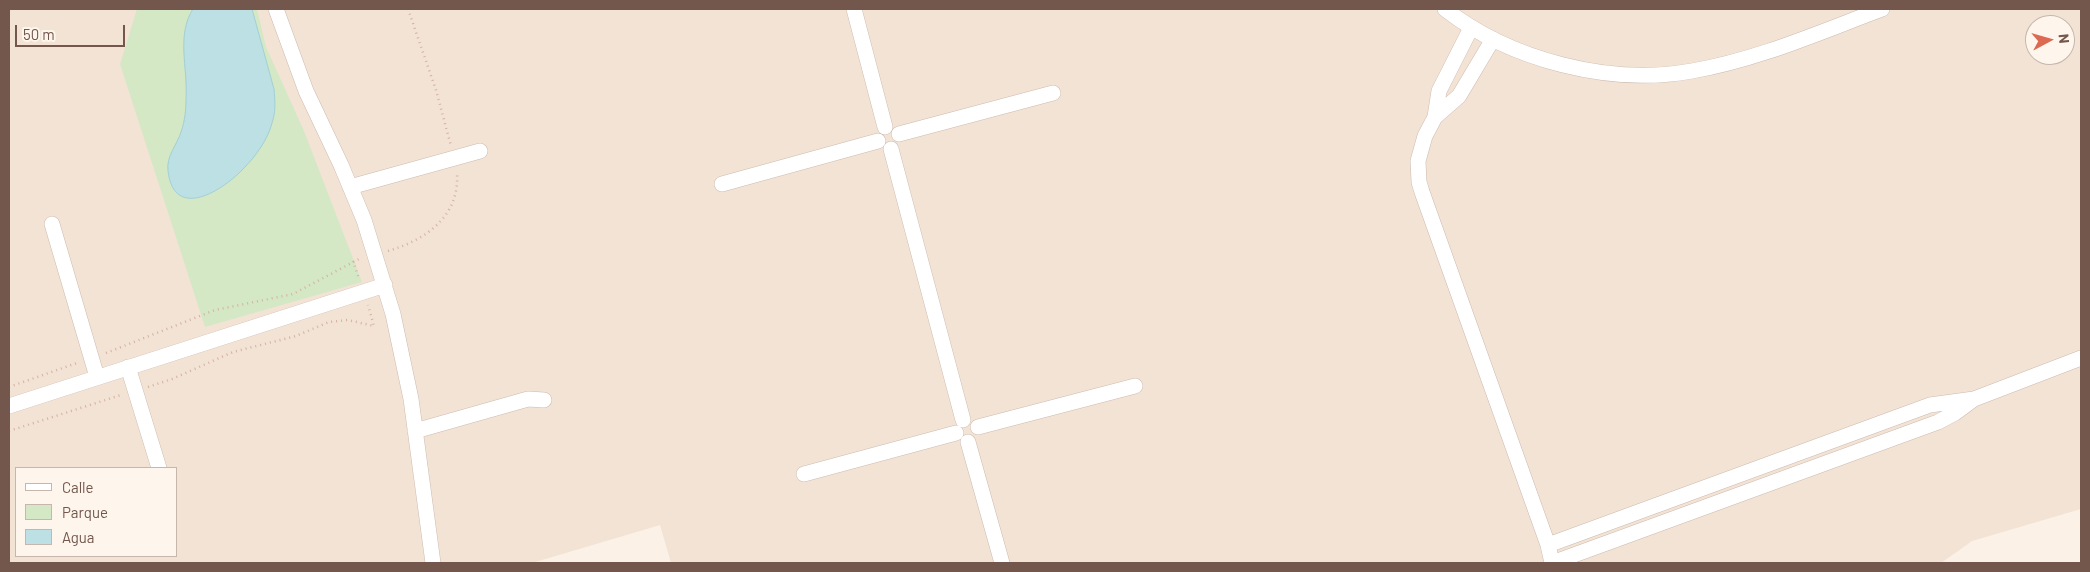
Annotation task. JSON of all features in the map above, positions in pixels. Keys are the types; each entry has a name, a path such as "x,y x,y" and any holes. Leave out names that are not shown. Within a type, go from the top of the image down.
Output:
{"street":[{"path":"276,9 306,91 350,187 376,254 385,284 405,368 433,563"},
{"path":"854,9 885,127"},
{"path":"1445,9 1471,28 1529,54 1565,65 1622,74 1691,72 1755,55 1882,9"},
{"path":"1471,28 1439,91 1435,117 1419,152 1419,182 1548,545 1559,562 1938,422 1974,399"},
{"path":"1435,117 1459,96 1493,39"},
{"path":"900,134 1053,93"},
{"path":"900,134 892,127 885,127 880,131 963,420"},
{"path":"722,184 899,142 900,134"},
{"path":"350,187 480,151"},
{"path":"52,224 97,377"},
{"path":"9,406 385,284"},
{"path":"1548,545 1930,405 1974,399 2081,358"},
{"path":"128,367 159,467"},
{"path":"978,427 1135,386"},
{"path":"415,431 528,399 544,400"},
{"path":"804,474 962,438 975,438 978,427 974,421 963,420 958,424 962,438 1002,563"}],"path":[{"path":"9,387 147,338 209,312 293,294 353,261 416,241 428,234 445,218 451,209 456,191 457,174 436,90 408,9"},
{"path":"9,431 172,379 233,352 296,336 329,322 348,320 374,326"}],"shaded area":[{"path":"9,9 2081,9 2081,509 1972,541 1941,563 671,563 660,525 532,563 9,563"}],"green space":[{"path":"137,9 257,9 266,47 304,131 362,282 205,327 120,64"}],"water":[{"path":"193,9 252,9 274,89 275,106 268,135 261,147 235,177 213,192 201,197 189,198 180,195 172,186 168,166 170,155 179,137 184,119 186,87 184,41 188,19"}]}
